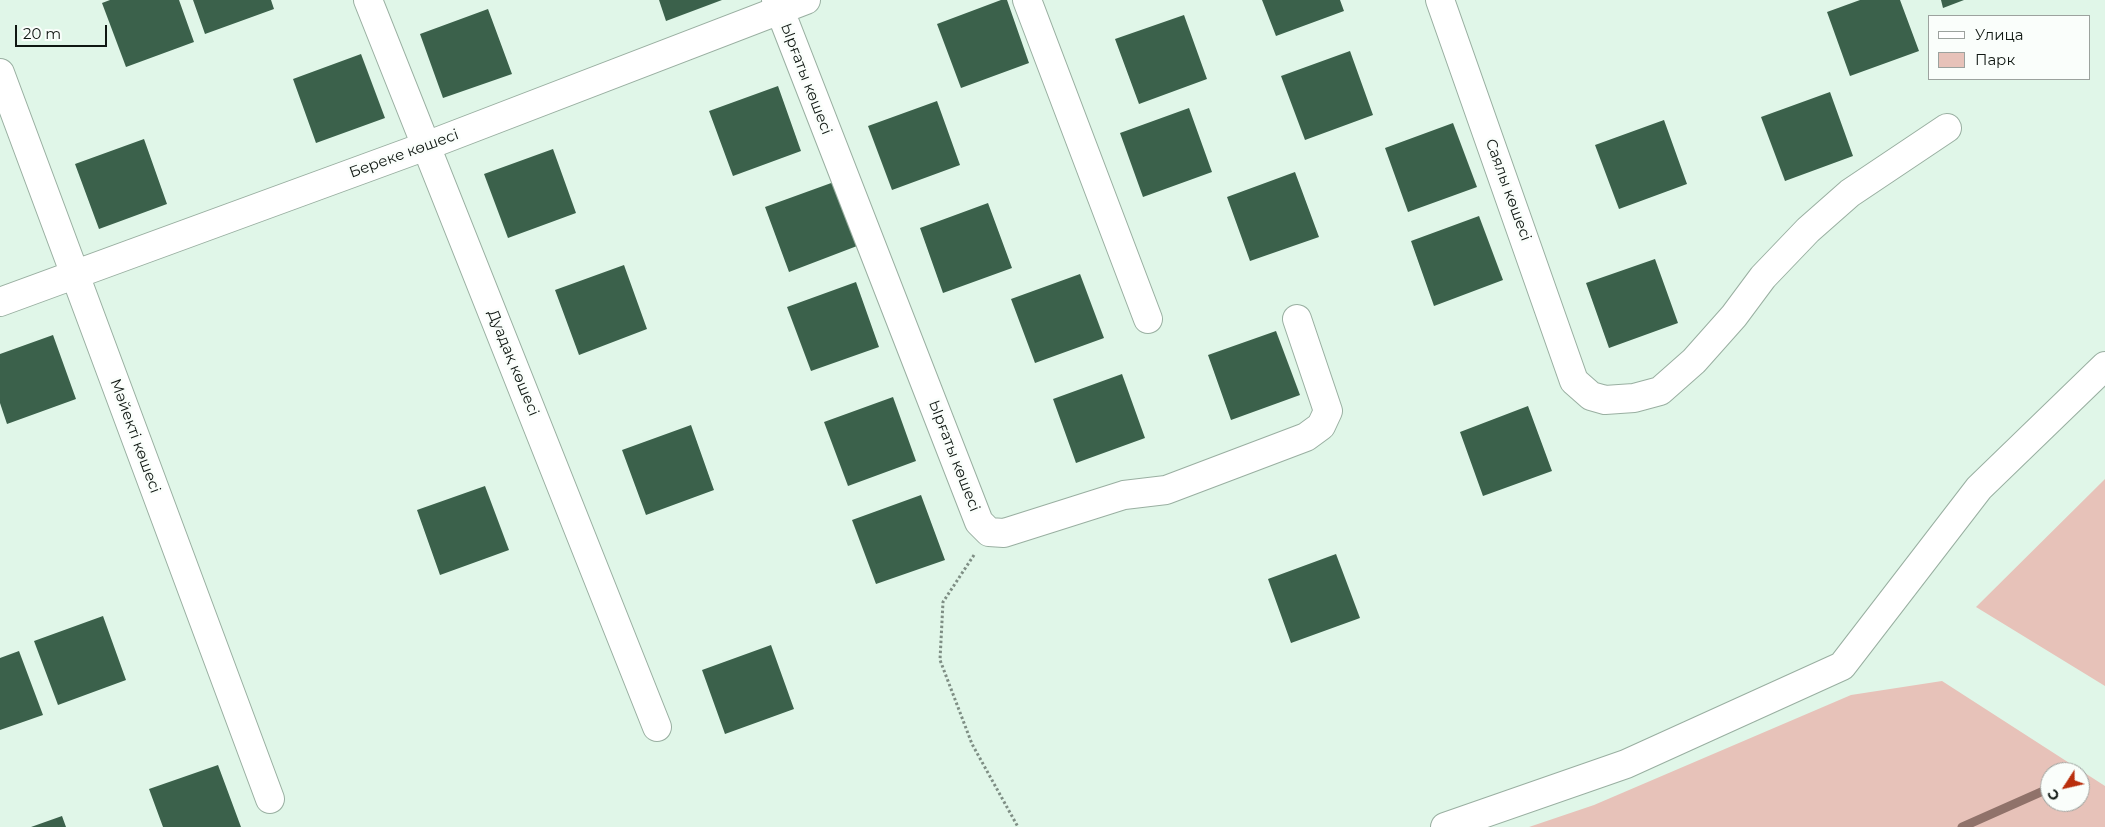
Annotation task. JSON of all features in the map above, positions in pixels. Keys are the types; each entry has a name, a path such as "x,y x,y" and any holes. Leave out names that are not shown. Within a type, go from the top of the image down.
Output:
{"street":[{"name":"Дуадақ көшесі","path":"368,0 657,727"},
{"name":"Береке көшесі","path":"0,302 426,146 778,5 806,0"},
{"path":"1027,0 1148,319"},
{"name":"Саялы көшесі","path":"1440,0 1574,381 1591,396 1605,400 1634,398 1660,391 1694,361 1734,316 1763,278 1808,230 1850,193 1947,128"},
{"name":"Ырғаты көшесі","path":"778,5 980,522 989,532"},
{"name":"Мәйекті көшесі","path":"0,74 270,800"},
{"path":"989,532 1004,533 1124,495 1166,490 1306,437 1321,426 1328,411 1297,319"},
{"path":"1445,827 1626,764 1842,666 1979,488 2105,366"}],"path":[{"path":"989,532 943,602 940,660 972,744 1018,827"}],"green space":[{"path":"2105,479 2105,686 1976,607"},
{"path":"1942,681 2068,762 2040,762 2040,812 2090,812 2090,776 2105,786 2105,827 1529,827 1594,805 1851,695"}],"building":[{"path":"110,0 179,0 194,42 126,67 102,3"},
{"path":"193,0 271,0 274,9 205,34"},
{"path":"659,0 722,0 666,21"},
{"path":"1001,0 1007,0 1029,63 961,88 937,24"},
{"path":"1262,0 1340,0 1344,11 1276,36"},
{"path":"1860,0 1900,0 1919,51 1850,76 1827,12"},
{"path":"1941,0 1964,0 1943,8"},
{"path":"488,9 512,74 443,98 420,34"},
{"path":"1184,15 1207,79 1139,104 1115,39"},
{"path":"1350,51 1373,115 1305,140 1281,76"},
{"path":"361,54 385,118 316,143 293,79"},
{"path":"778,86 801,151 733,176 709,111"},
{"path":"1830,92 1853,156 1785,181 1761,117"},
{"path":"937,101 960,165 892,190 868,126"},
{"path":"1189,108 1212,172 1143,197 1120,133"},
{"path":"1664,120 1687,184 1619,209 1595,145"},
{"path":"1453,123 1477,187 1408,212 1385,148"},
{"path":"144,139 167,204 99,229 75,164"},
{"path":"553,149 576,213 508,238 484,174"},
{"path":"1295,172 1319,237 1250,261 1227,197"},
{"path":"834,182 857,246 789,272 765,207"},
{"path":"988,203 1012,268 943,293 920,228"},
{"path":"1479,216 1503,280 1434,306 1411,241"},
{"path":"1655,259 1678,323 1609,348 1586,283"},
{"path":"624,265 647,329 579,355 555,290"},
{"path":"1080,274 1104,338 1035,363 1011,299"},
{"path":"856,282 879,347 811,371 787,307"},
{"path":"1276,331 1300,395 1231,420 1208,355"},
{"path":"53,335 76,399 7,424 0,403 0,354"},
{"path":"1122,374 1145,438 1076,463 1053,399"},
{"path":"893,397 916,461 848,486 824,422"},
{"path":"1528,406 1552,471 1483,496 1460,432"},
{"path":"691,425 714,490 646,515 622,450"},
{"path":"485,486 509,550 440,575 417,510"},
{"path":"921,495 945,560 876,584 852,520"},
{"path":"1336,554 1360,618 1291,643 1268,579"},
{"path":"103,616 126,680 58,705 34,641"},
{"path":"771,645 794,709 725,734 702,670"},
{"path":"19,651 43,715 0,730 0,658"},
{"path":"218,765 241,827 163,827 149,789"},
{"path":"62,816 66,827 31,827"}],"waterway":[{"path":"1962,827 2040,792"}]}
